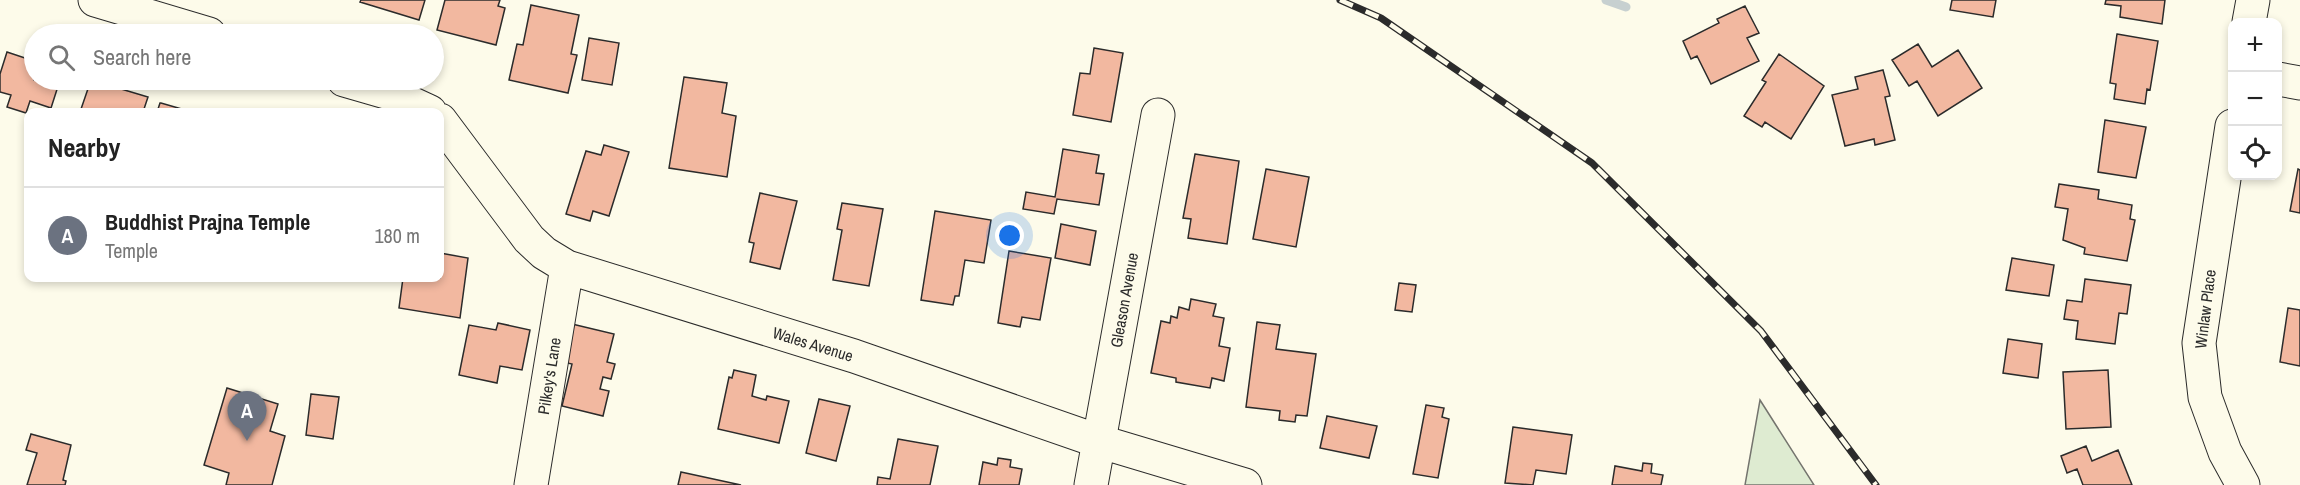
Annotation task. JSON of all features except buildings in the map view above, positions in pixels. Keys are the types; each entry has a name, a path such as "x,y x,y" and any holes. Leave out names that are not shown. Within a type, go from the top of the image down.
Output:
{"street":[{"path":"95,0 175,24"},
{"path":"2250,18 2253,0"},
{"path":"2282,80 2300,83"},
{"path":"379,90 421,108"},
{"name":"Gleason Avenue","path":"1090,485 1158,115"},
{"name":"Wales Avenue","path":"444,125 529,239 544,253 567,267 854,356 1098,441 1245,485"},
{"name":"Winlaw Place","path":"2228,152 2199,343 2205,397 2225,452 2243,485"},
{"name":"Pilkey's Lane","path":"531,485 567,267"}],"green space":[{"path":"1760,400 1814,485 1745,485"}],"waterway":[{"path":"1606,0 1626,7"}],"railway":[{"path":"1340,0 1381,18 1592,163 1761,331 1876,485"}],"place":[{"name":"Buddhist Prajna Temple","path":"247,441"}]}
